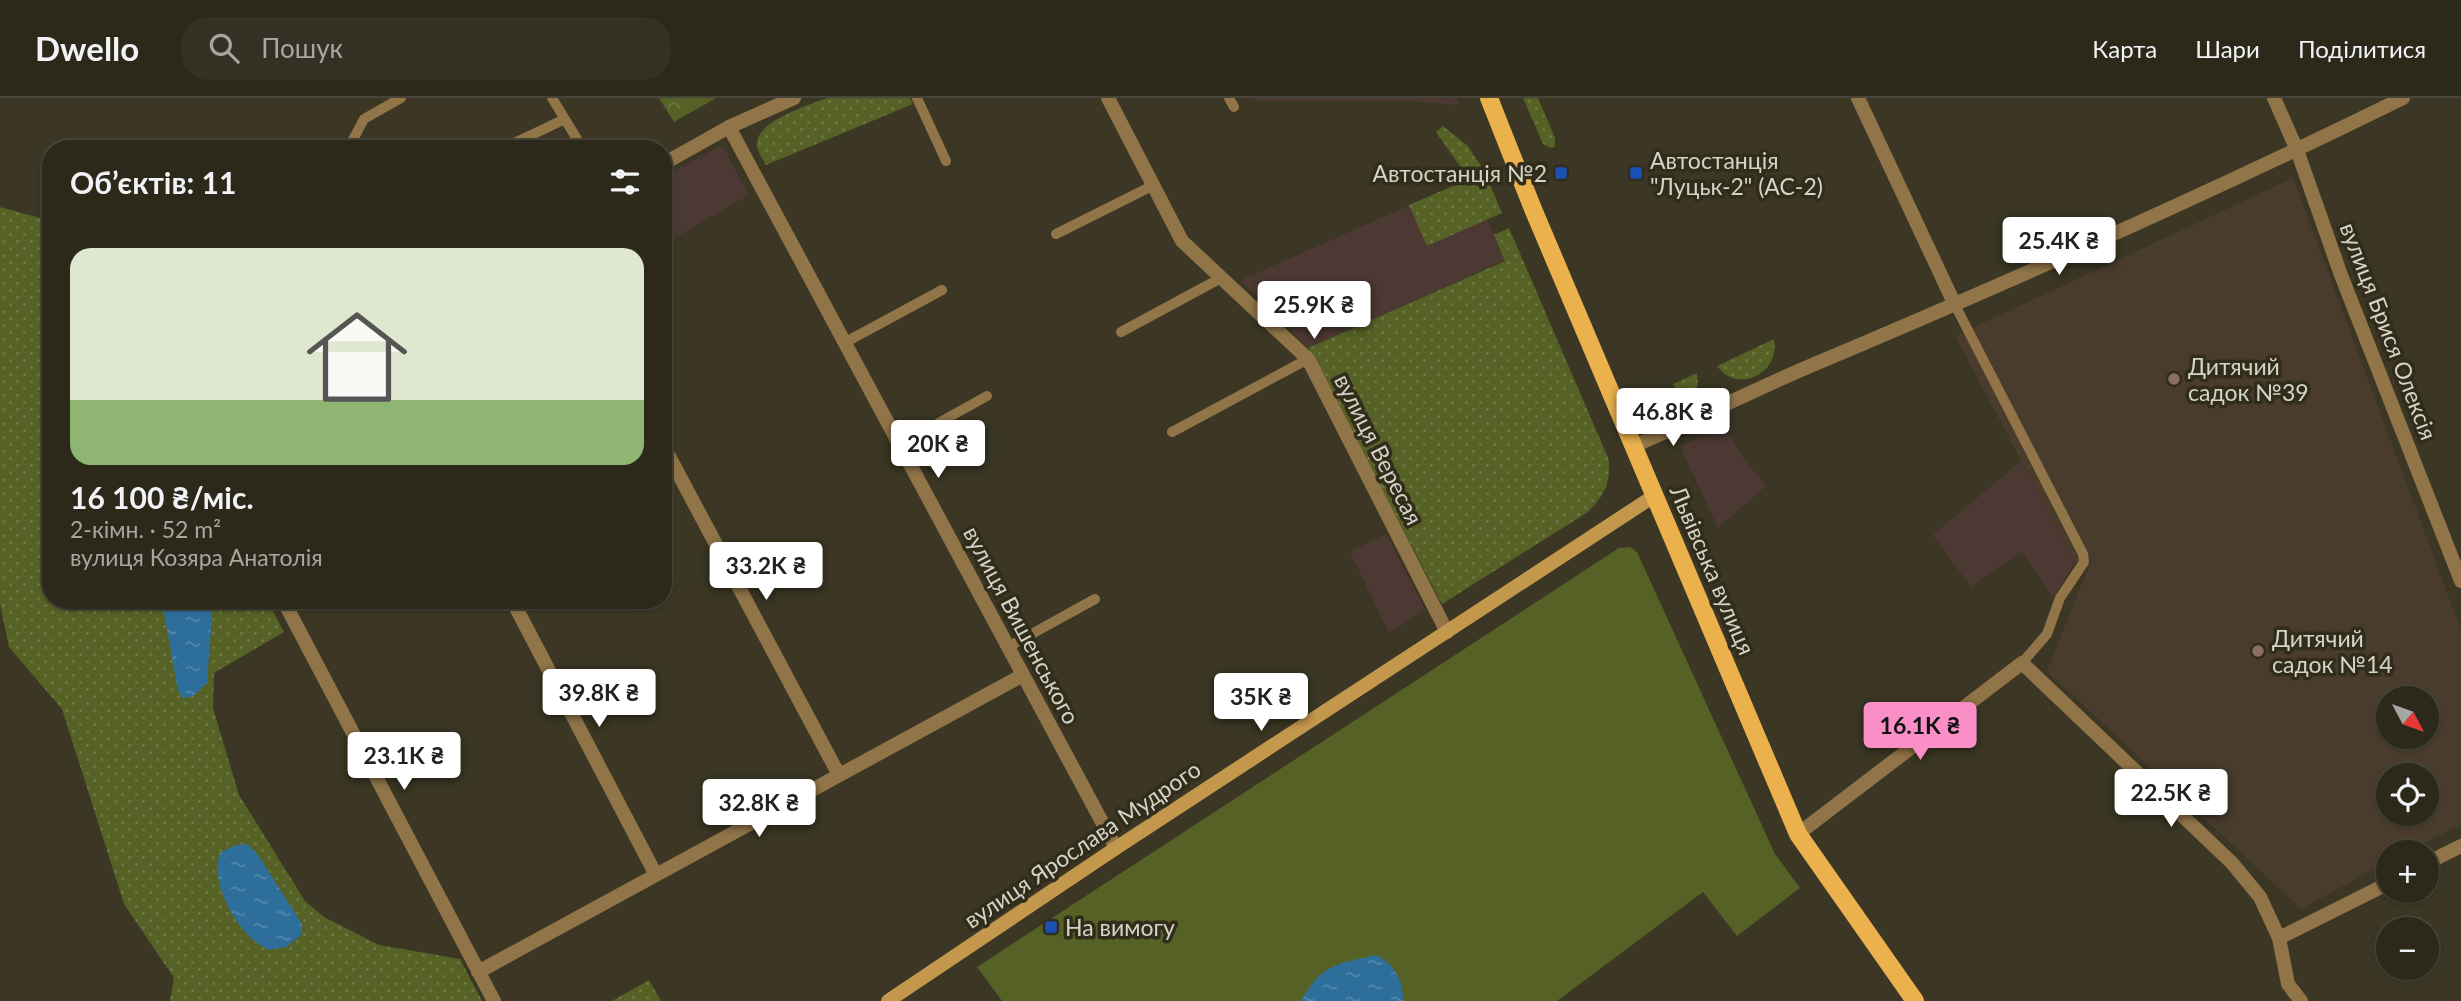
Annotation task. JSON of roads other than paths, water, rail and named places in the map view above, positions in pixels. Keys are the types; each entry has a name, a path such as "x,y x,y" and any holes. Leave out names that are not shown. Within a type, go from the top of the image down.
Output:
{"main road":[{"name":"Львівська вулиця","path":"1489,98 1533,209 1798,834 1915,1001"},
{"name":"вулиця Ярослава Мудрого","path":"888,1001 1116,848 1654,496"}],"street":[{"path":"672,158 729,127 794,98"},
{"name":"вулиця Вересая","path":"1108,98 1182,241 1308,359 1447,632"},
{"path":"1858,98 1955,305"},
{"name":"вулиця Брися Олексія","path":"2274,98 2297,150 2341,275 2461,581"},
{"path":"1634,446 1955,305 2297,150 2403,98"},
{"name":"вулиця Вишенського","path":"729,127 1116,848"},
{"path":"672,462 839,775"},
{"path":"288,609 494,1001"},
{"path":"517,609 656,875"},
{"path":"1798,834 2022,663 2232,863 2260,897 2279,938 2288,984 2301,1001"},
{"path":"478,972 1023,675"},
{"path":"2439,857 2461,846"},
{"path":"2279,938 2376,890"}],"lane":[{"path":"353,140 364,118 401,98"},
{"path":"552,98 578,140"},
{"path":"917,98 946,161"},
{"path":"521,140 565,119"},
{"path":"1056,234 1154,185"},
{"path":"1121,332 1221,278"},
{"path":"845,343 942,290"},
{"path":"1955,305 2083,554 2084,562 2060,598 2047,634 2022,663"},
{"path":"1172,432 1308,359"},
{"path":"899,445 987,396"},
{"path":"1008,647 1095,599"}],"water":[{"path":"163,609 212,609 207,683 193,696 183,698 178,691"},
{"path":"247,844 258,855 302,924 302,934 286,947 268,950 254,941 236,920 224,898 218,874 220,853 236,845"},
{"path":"1376,955 1388,963 1397,974 1403,1001 1301,1001 1316,979 1332,967"}],"place":[{"name":"Автостанція №2","path":"1561,173"},
{"name":"Автостанція \"Луцьк-2\" (АС-2)","path":"1636,173"},
{"name":"Дитячий садок №39","path":"2174,379"},
{"name":"Дитячий садок №14","path":"2258,651"},
{"name":"На вимогу","path":"1051,927"}]}
